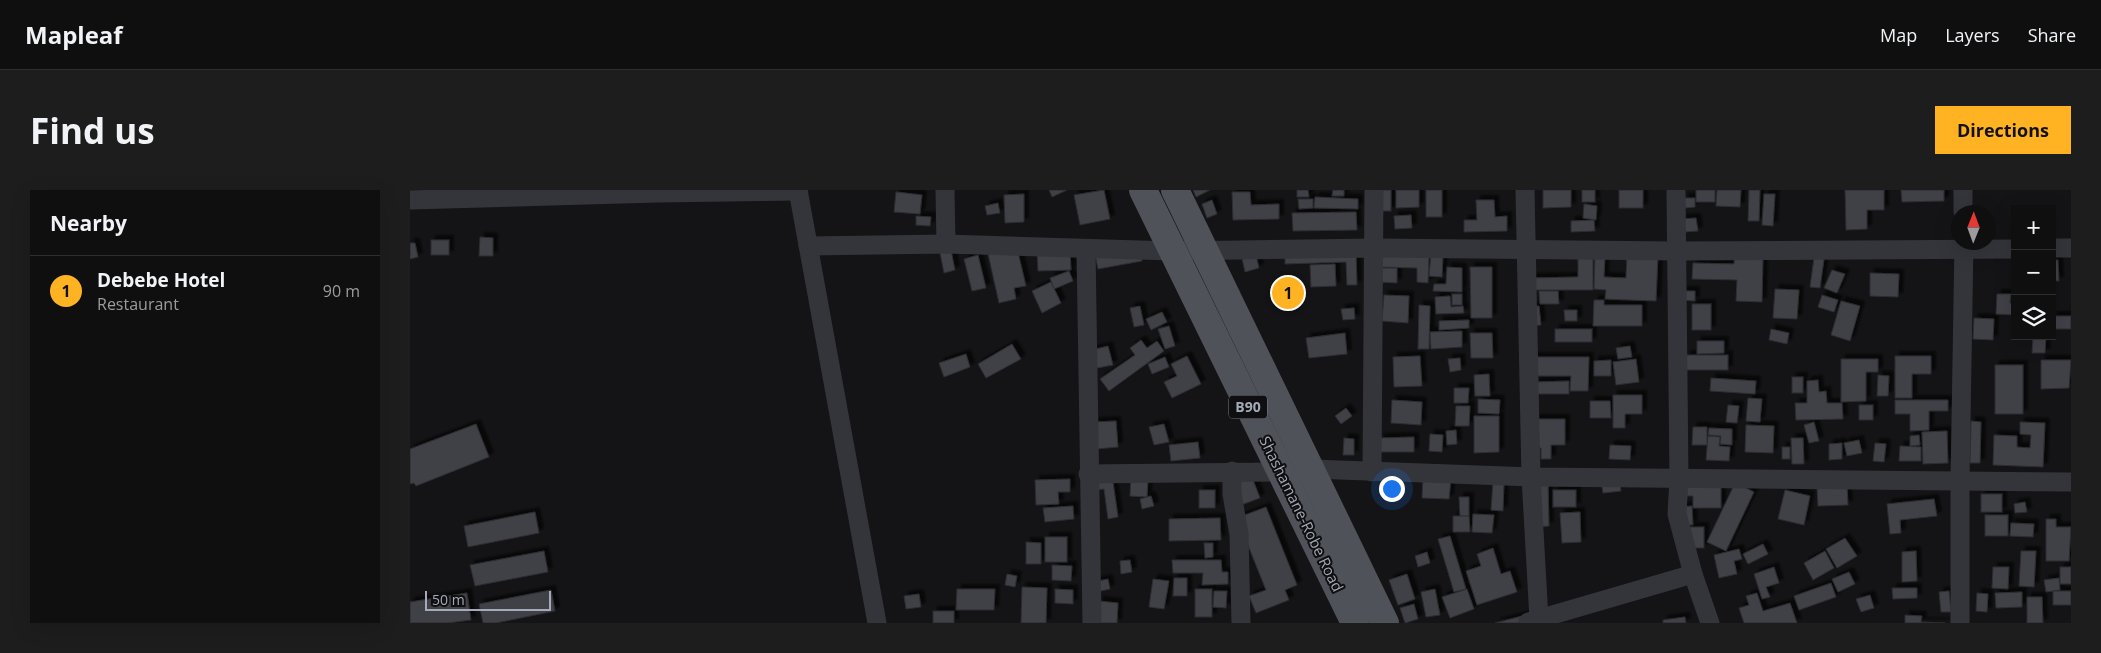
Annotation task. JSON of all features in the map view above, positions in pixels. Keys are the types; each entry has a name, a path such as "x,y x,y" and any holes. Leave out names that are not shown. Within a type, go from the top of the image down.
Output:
{"main road":[{"name":"Shashamane-Robe Road","path":"1143,190 1355,623"},
{"name":"Shashamane-Robe Road","path":"1175,190 1312,469 1385,623"}],"street":[{"path":"410,200 503,194 798,190 877,623"},
{"path":"945,190 946,244"},
{"path":"1372,472 1374,190"},
{"path":"1525,190 1533,621 1693,574"},
{"path":"1676,190 1679,479 1677,514 1693,574 1710,623"},
{"path":"1962,190 1963,205"},
{"path":"808,246 946,244 1173,251 1204,249 1374,248 1678,251 1951,246"},
{"path":"1996,248 2011,249"},
{"path":"2056,248 2071,248"},
{"path":"1086,249 1088,474 1092,623"},
{"path":"1960,623 1964,250"},
{"path":"1088,474 1280,472 1312,469 1531,477 2071,482"},
{"path":"1232,471 1232,494 1240,534 1241,623"}],"building":[{"path":"1049,190 1067,190 1052,197"},
{"path":"1104,190 1110,219 1080,225 1074,195"},
{"path":"1193,190 1210,190 1196,197"},
{"path":"1297,190 1308,190 1309,197 1297,197"},
{"path":"1333,190 1344,190 1344,196 1332,196"},
{"path":"1376,190 1391,190 1391,211 1376,211"},
{"path":"1396,190 1419,190 1419,207 1396,208"},
{"path":"1426,190 1442,190 1442,217 1426,217"},
{"path":"1543,190 1571,190 1571,207 1543,208"},
{"path":"1582,190 1595,190 1595,202 1582,202"},
{"path":"1619,190 1643,190 1643,208 1619,208"},
{"path":"1696,190 1715,190 1715,202 1696,202"},
{"path":"1717,190 1741,190 1740,207 1716,206"},
{"path":"1749,190 1760,190 1759,221 1748,221"},
{"path":"1845,190 1884,190 1884,210 1867,210 1867,229 1846,230"},
{"path":"1901,190 1944,190 1944,201 1902,202"},
{"path":"896,192 922,195 920,214 894,212"},
{"path":"1232,192 1250,192 1251,205 1279,204 1279,219 1233,220"},
{"path":"1024,194 1024,222 1005,223 1004,195"},
{"path":"1764,194 1775,194 1773,226 1762,225"},
{"path":"1315,197 1358,199 1358,209 1314,208"},
{"path":"1684,198 1695,198 1695,207 1685,208"},
{"path":"1298,199 1313,199 1313,208 1299,209"},
{"path":"1212,200 1217,214 1207,218 1202,204"},
{"path":"1476,200 1494,200 1495,217 1507,216 1507,231 1464,232 1464,220 1477,220"},
{"path":"998,203 1000,213 987,215 985,206"},
{"path":"1584,204 1597,206 1596,220 1583,218"},
{"path":"1356,212 1357,230 1293,231 1292,213"},
{"path":"1411,215 1412,228 1395,229 1394,216"},
{"path":"916,216 931,217 930,226 916,225"},
{"path":"1696,218 1698,231 1684,232 1682,219"},
{"path":"1594,220 1595,231 1571,232 1571,221"},
{"path":"480,237 493,238 493,256 479,256"},
{"path":"431,240 449,240 449,255 431,255"},
{"path":"410,243 415,243 418,257 410,259"},
{"path":"1139,246 1142,261 1098,269 1095,254"},
{"path":"1017,248 1026,286 1014,288 1016,299 999,303 988,254"},
{"path":"1070,249 1071,270 1038,271 1037,250"},
{"path":"951,250 955,270 944,273 940,253"},
{"path":"1255,251 1259,268 1245,272 1241,254"},
{"path":"1356,251 1357,285 1347,285 1346,262 1285,264 1285,252"},
{"path":"1380,254 1429,256 1428,283 1417,282 1417,268 1379,267"},
{"path":"1431,254 1443,255 1442,277 1429,276"},
{"path":"1627,254 1658,255 1656,301 1605,299 1606,290 1594,289 1595,255 1605,256 1604,277 1626,278"},
{"path":"978,255 986,288 972,291 964,259"},
{"path":"1593,255 1593,290 1530,290 1529,278 1578,277 1578,256"},
{"path":"1735,255 1763,256 1762,302 1736,301 1737,280 1692,279 1693,263 1734,264"},
{"path":"1814,258 1824,259 1820,288 1810,287"},
{"path":"2056,260 2058,260 2059,281 2056,281"},
{"path":"1335,264 1336,286 1311,287 1310,265"},
{"path":"1447,267 1462,268 1462,292 1433,291 1434,284 1446,284"},
{"path":"1470,267 1492,267 1492,318 1471,318"},
{"path":"1379,268 1397,268 1397,283 1379,282"},
{"path":"1832,270 1845,274 1837,293 1824,288"},
{"path":"1069,271 1073,281 1054,289 1050,278"},
{"path":"1870,273 1899,274 1898,297 1870,296"},
{"path":"1051,282 1061,303 1042,313 1032,291"},
{"path":"1775,289 1799,290 1797,319 1773,318"},
{"path":"1539,291 1558,291 1559,304 1540,304"},
{"path":"1682,291 1695,291 1695,301 1681,300"},
{"path":"1452,294 1462,294 1462,305 1452,305"},
{"path":"1997,294 2011,294 2011,315 1996,314"},
{"path":"1384,295 1409,296 1408,323 1382,321"},
{"path":"1822,295 1838,300 1834,312 1818,307"},
{"path":"1450,296 1451,307 1463,306 1464,313 1436,314 1435,297"},
{"path":"1594,300 1604,300 1604,305 1642,305 1642,326 1593,326"},
{"path":"1841,301 1860,306 1850,341 1831,335"},
{"path":"1692,304 1711,304 1711,330 1692,330"},
{"path":"1419,305 1430,306 1429,349 1418,349"},
{"path":"1140,306 1144,325 1134,327 1130,308"},
{"path":"1539,306 1541,325 1531,326 1529,307"},
{"path":"1354,308 1355,319 1343,320 1341,309"},
{"path":"1564,310 1577,310 1577,321 1565,321"},
{"path":"1162,312 1167,322 1151,330 1146,319"},
{"path":"2056,316 2071,316 2071,329 2056,329"},
{"path":"1974,318 1994,319 1993,340 1973,339"},
{"path":"1469,320 1469,328 1439,330 1439,321"},
{"path":"1169,326 1175,346 1165,349 1158,329"},
{"path":"1555,329 1592,329 1592,342 1555,342"},
{"path":"1771,329 1789,333 1787,344 1769,340"},
{"path":"1462,331 1462,347 1431,349 1430,332"},
{"path":"1345,333 1347,354 1309,358 1306,338"},
{"path":"1470,333 1492,333 1493,358 1471,358"},
{"path":"1141,340 1147,348 1157,341 1164,351 1109,391 1100,379 1135,355 1130,348"},
{"path":"2033,340 2046,340 2045,353 2032,353"},
{"path":"1697,341 1724,341 1724,353 1697,354"},
{"path":"1012,344 1021,359 986,378 978,364"},
{"path":"1108,346 1113,365 1097,368 1092,350"},
{"path":"1630,346 1632,357 1618,359 1616,348"},
{"path":"966,354 970,367 944,377 939,363"},
{"path":"1686,355 1728,355 1728,370 1686,370"},
{"path":"1187,356 1201,384 1172,398 1164,382 1177,376 1171,364"},
{"path":"1420,356 1422,386 1394,387 1393,357"},
{"path":"1895,356 1931,356 1931,374 1912,374 1912,398 1895,398"},
{"path":"1165,357 1169,367 1152,374 1148,364"},
{"path":"1530,357 1589,357 1588,391 1570,391 1571,376 1530,376"},
{"path":"1460,358 1461,370 1450,372 1448,359"},
{"path":"1636,359 1639,382 1616,385 1613,362"},
{"path":"1841,359 1878,359 1878,372 1866,372 1866,401 1841,402"},
{"path":"1611,360 1611,376 1594,376 1594,361"},
{"path":"2041,360 2071,360 2069,388 2041,389"},
{"path":"1995,365 2023,365 2023,414 1995,414"},
{"path":"1489,374 1490,396 1475,396 1474,375"},
{"path":"1878,375 1889,376 1888,396 1877,396"},
{"path":"1792,377 1803,377 1803,393 1792,393"},
{"path":"1711,378 1756,381 1755,394 1710,391"},
{"path":"1818,380 1819,392 1826,391 1827,403 1842,403 1843,419 1796,420 1795,403 1807,403 1807,381"},
{"path":"1569,381 1569,394 1536,394 1535,382"},
{"path":"1454,388 1469,388 1468,403 1454,403"},
{"path":"1613,395 1642,395 1642,414 1625,414 1625,428 1613,428"},
{"path":"1748,398 1762,399 1760,422 1746,421"},
{"path":"1478,399 1500,400 1499,414 1478,413"},
{"path":"1392,400 1422,402 1421,425 1391,423"},
{"path":"1895,400 1948,400 1948,411 1929,411 1929,430 1910,431 1910,414 1895,414"},
{"path":"1590,401 1610,401 1611,418 1590,418"},
{"path":"1728,405 1739,406 1737,423 1726,422"},
{"path":"1859,405 1873,405 1873,420 1859,420"},
{"path":"1456,406 1470,406 1469,426 1455,426"},
{"path":"1346,408 1352,416 1341,424 1335,416"},
{"path":"1474,416 1499,416 1499,452 1474,453"},
{"path":"1531,419 1565,419 1565,445 1551,445 1551,459 1541,459 1541,448 1532,448"},
{"path":"1116,421 1118,447 1096,449 1094,422"},
{"path":"1971,421 1981,422 1980,463 1970,463"},
{"path":"1814,422 1819,441 1809,443 1804,425"},
{"path":"2020,422 2045,423 2043,467 1993,465 1994,435 2017,436 2017,447 2030,448 2031,435 2020,434"},
{"path":"476,424 489,457 416,486 414,483 410,484 410,449"},
{"path":"1164,424 1169,442 1154,445 1149,427"},
{"path":"1746,425 1774,426 1773,453 1745,452"},
{"path":"1693,427 1707,427 1707,445 1692,445"},
{"path":"1709,428 1732,429 1732,445 1720,444 1721,436 1708,435"},
{"path":"1456,430 1457,444 1447,445 1446,431"},
{"path":"1947,431 1948,463 1923,464 1922,432"},
{"path":"1430,434 1443,435 1442,452 1429,451"},
{"path":"1919,435 1920,445 1910,446 1910,436"},
{"path":"1708,436 1720,437 1719,446 1730,447 1729,461 1706,460"},
{"path":"1414,437 1414,452 1380,452 1380,438"},
{"path":"1344,438 1354,439 1354,455 1343,455"},
{"path":"1791,438 1803,438 1804,464 1792,464"},
{"path":"1859,440 1862,453 1847,456 1844,443"},
{"path":"1198,442 1200,458 1171,461 1169,445"},
{"path":"1842,443 1842,459 1829,460 1829,444"},
{"path":"1875,443 1886,444 1884,462 1873,461"},
{"path":"1610,445 1631,446 1630,460 1609,459"},
{"path":"1900,446 1921,447 1921,461 1899,461"},
{"path":"1782,447 1790,447 1790,459 1782,459"},
{"path":"1248,467 1260,498 1241,505 1228,474"},
{"path":"1112,475 1118,517 1108,519 1104,489 1094,490 1092,478"},
{"path":"1423,476 1451,478 1449,499 1422,498"},
{"path":"1131,477 1148,478 1147,497 1130,496"},
{"path":"1619,478 1621,491 1603,493 1601,480"},
{"path":"1070,479 1070,492 1058,492 1059,504 1036,505 1035,480"},
{"path":"1533,481 1548,481 1549,526 1534,527"},
{"path":"1493,482 1504,482 1503,511 1491,510"},
{"path":"1721,482 1721,508 1693,508 1693,496 1680,496 1680,483"},
{"path":"1735,483 1754,492 1726,551 1707,542"},
{"path":"1847,486 1848,505 1818,506 1817,487"},
{"path":"1199,490 1215,490 1215,508 1199,508"},
{"path":"1553,490 1576,490 1576,507 1553,507"},
{"path":"1785,490 1810,496 1804,525 1778,519"},
{"path":"1981,494 2002,494 2002,512 1981,512"},
{"path":"1151,496 1154,506 1142,509 1140,499"},
{"path":"1459,497 1469,497 1469,516 1460,516"},
{"path":"1934,499 1937,516 1900,520 1901,533 1890,534 1887,504"},
{"path":"2025,502 2027,512 2015,513 2014,504"},
{"path":"1073,506 1074,519 1045,522 1043,508"},
{"path":"1692,506 1693,525 1682,525 1681,507"},
{"path":"1266,507 1297,585 1285,590 1289,600 1256,613 1249,596 1266,590 1237,518"},
{"path":"535,512 539,533 468,547 464,526"},
{"path":"1580,512 1581,542 1562,543 1560,513"},
{"path":"1473,514 1494,515 1492,533 1472,532"},
{"path":"1985,515 2008,515 2008,536 1985,536"},
{"path":"1453,516 1469,516 1470,532 1453,532"},
{"path":"1220,518 1221,540 1169,541 1169,519"},
{"path":"2046,519 2056,519 2056,527 2071,527 2069,561 2046,561"},
{"path":"2011,523 2034,524 2033,537 2010,536"},
{"path":"1685,527 1704,527 1704,548 1685,548"},
{"path":"1450,536 1466,589 1454,592 1438,539"},
{"path":"1045,537 1067,537 1067,562 1045,562"},
{"path":"1845,538 1857,556 1837,568 1826,549"},
{"path":"1026,542 1041,543 1041,564 1026,564"},
{"path":"1204,543 1213,543 1213,557 1205,558"},
{"path":"1763,544 1768,554 1748,564 1743,554"},
{"path":"1493,548 1501,574 1510,571 1517,592 1477,605 1466,571 1481,566 1477,554"},
{"path":"1739,549 1742,559 1734,561 1737,574 1719,578 1714,555"},
{"path":"544,551 548,572 475,586 470,565"},
{"path":"1825,551 1834,568 1813,580 1804,563"},
{"path":"1916,551 1917,581 1902,582 1902,552"},
{"path":"2021,551 2036,551 2034,587 2019,586"},
{"path":"1427,552 1430,563 1418,567 1415,556"},
{"path":"1130,560 1132,572 1121,574 1120,561"},
{"path":"1172,560 1221,560 1222,572 1228,572 1228,584 1202,585 1203,573 1173,573"},
{"path":"1052,565 1072,566 1071,581 1052,580"},
{"path":"1774,567 1779,583 1766,587 1770,597 1762,599 1754,574"},
{"path":"1993,567 2009,567 2008,589 1992,588"},
{"path":"2060,567 2071,567 2071,584 2060,584"},
{"path":"1849,572 1855,584 1838,592 1832,579"},
{"path":"1007,574 1017,576 1015,587 1005,585"},
{"path":"1407,574 1415,599 1398,605 1389,580"},
{"path":"1174,578 1187,578 1187,596 1173,596"},
{"path":"2059,578 2060,590 2046,592 2044,580"},
{"path":"1108,579 1110,589 1096,592 1094,582"},
{"path":"1153,579 1169,581 1164,609 1149,607"},
{"path":"1831,583 1836,597 1799,610 1794,596"},
{"path":"1022,587 1047,588 1046,623 1021,623"},
{"path":"1892,588 1917,588 1917,598 1893,599"},
{"path":"957,589 995,589 994,610 956,610"},
{"path":"1055,589 1073,590 1073,604 1055,603"},
{"path":"1195,589 1212,589 1212,617 1195,617"},
{"path":"1435,589 1440,615 1426,617 1421,592"},
{"path":"1467,589 1474,609 1450,618 1442,597"},
{"path":"551,590 555,611 496,623 483,623 479,604"},
{"path":"1214,591 1227,591 1226,608 1213,607"},
{"path":"1949,591 1951,612 1941,612 1939,592"},
{"path":"2053,591 2071,591 2071,605 2053,605"},
{"path":"2022,592 2022,607 1996,608 1995,593"},
{"path":"467,593 471,620 447,623 410,623 410,602"},
{"path":"1757,593 1763,611 1790,603 1797,623 1744,623 1739,608 1749,605 1746,596"},
{"path":"1977,593 1988,594 1987,612 1976,611"},
{"path":"919,594 921,607 906,609 904,596"},
{"path":"1870,595 1874,608 1861,612 1856,599"},
{"path":"2027,597 2042,597 2043,623 2027,623"},
{"path":"1099,601 1118,603 1117,623 1097,623"},
{"path":"1414,604 1418,619 1405,623 1400,608"},
{"path":"933,611 954,611 954,623 933,623"},
{"path":"1534,613 1537,623 1495,623"},
{"path":"1905,615 1922,616 1921,622 1945,623 1905,623"},
{"path":"1685,617 1686,623 1663,623 1663,620"}],"place":[{"name":"Debebe Hotel","path":"1288,293"}]}
